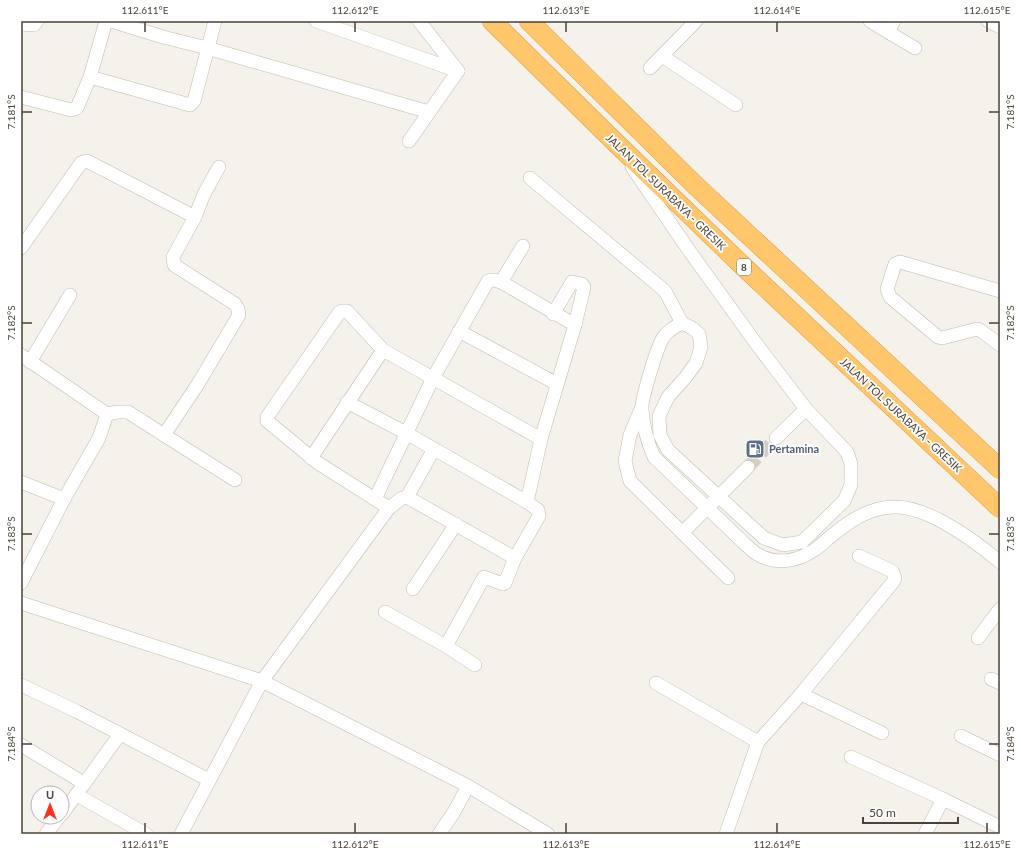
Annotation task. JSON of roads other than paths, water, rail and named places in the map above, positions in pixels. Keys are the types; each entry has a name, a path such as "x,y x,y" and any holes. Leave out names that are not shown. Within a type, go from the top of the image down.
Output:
{"highway":[{"name":"JALAN TOL SURABAYA - GRESIK","path":"492,21 746,268 1000,508"},
{"name":"8","path":"529,21 690,180 1000,469"}],"street":[{"path":"21,24 34,25 37,21"},
{"path":"21,96 74,110 77,108 90,77 106,21"},
{"path":"111,21 429,112"},
{"path":"90,77 190,105 194,101 215,21"},
{"path":"316,21 458,71"},
{"path":"419,21 458,71"},
{"path":"650,68 696,21"},
{"path":"870,21 891,26 915,48"},
{"path":"988,21 1000,27"},
{"path":"662,56 736,105"},
{"path":"409,141 458,71"},
{"path":"530,178 665,291 682,323 692,328 699,334 701,347 696,363 668,397 659,416 660,435 668,450 764,538 783,545 802,542 844,501 850,485 851,464 847,452 806,409 688,249 616,143"},
{"path":"21,248 81,163 87,162 195,217"},
{"path":"164,435 198,384 239,315 235,304 174,265 173,257 195,217 204,194 219,167"},
{"path":"500,282 523,246"},
{"path":"999,344 977,329 942,338 938,337 890,297 886,289 894,264 900,262 1000,291"},
{"path":"376,499 433,378 488,282 494,280 500,282 553,314 575,325"},
{"path":"527,502 541,439 575,325 584,287 582,284 572,282 553,314"},
{"path":"70,295 25,358 107,414 128,412 235,480"},
{"path":"389,508 318,463 267,421 267,417 339,313 342,311 347,311 383,350 541,439"},
{"path":"682,323 671,328 663,338 655,356 641,407 630,435 625,461 630,481 728,578"},
{"path":"459,331 557,384"},
{"path":"311,458 383,350"},
{"path":"347,402 406,433 527,502 538,510 539,516 515,558 504,584 484,577 446,646"},
{"path":"641,407 646,439 654,457 757,554 776,561 795,559 813,551 835,533 862,515 880,508 895,506 911,508 926,514 968,538 1000,562"},
{"path":"776,438 806,409"},
{"path":"21,583 64,499 99,438 107,414"},
{"path":"181,834 262,681 389,508 402,498 408,496 434,449"},
{"path":"682,533 748,467"},
{"path":"21,482 64,499"},
{"path":"408,496 515,558"},
{"path":"413,589 456,524"},
{"path":"726,834 758,742 801,694 895,578 892,571 859,556"},
{"path":"21,603 262,681 468,786 548,834"},
{"path":"978,638 1000,610"},
{"path":"384,612 446,646 475,665"},
{"path":"656,683 758,742"},
{"path":"21,685 76,711 209,780"},
{"path":"801,694 882,733"},
{"path":"70,803 120,734"},
{"path":"961,736 1000,755"},
{"path":"21,745 77,779 81,789 146,834"},
{"path":"851,757 943,799 995,829"},
{"path":"439,834 454,812 468,786"},
{"path":"925,834 943,799"},
{"path":"46,834 53,825"}],"tunnel":[{"path":"748,467 776,438"}],"place":[{"name":"Pertamina","path":"755,449"}]}
